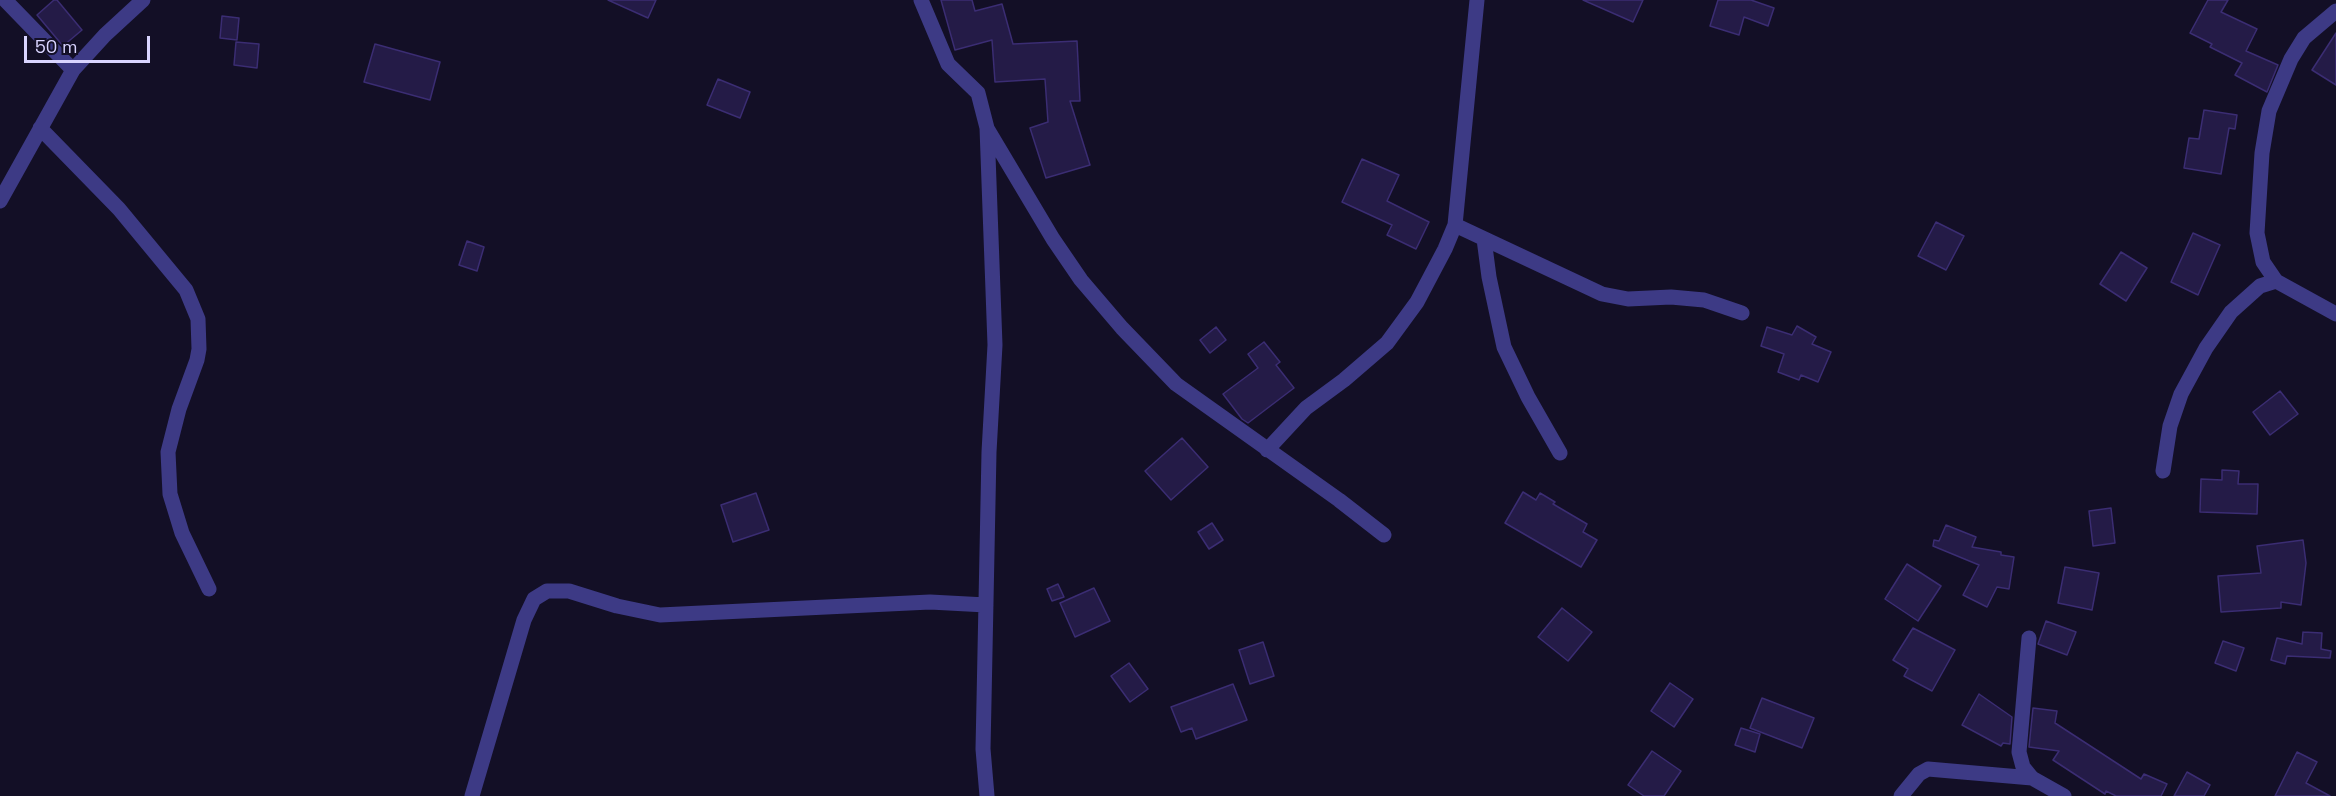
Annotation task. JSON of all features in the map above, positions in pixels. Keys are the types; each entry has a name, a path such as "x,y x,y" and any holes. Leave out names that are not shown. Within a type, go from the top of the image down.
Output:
{"street":[{"path":"5,0 73,70"},
{"path":"921,0 948,64 978,93 987,128 995,345 989,452 983,749 987,796"},
{"path":"1267,450 1306,408 1344,380 1387,343 1417,302 1455,225 1477,0"},
{"path":"0,201 73,70 138,2"},
{"path":"2336,11 2304,38 2291,58 2269,111 2262,153 2257,233 2263,262 2276,280 2336,314"},
{"path":"40,128 119,209 186,290 198,320 197,360 179,409 168,452 170,494 182,533 209,589"},
{"path":"987,128 1053,239 1081,280 1122,328 1176,384 1339,500 1384,535"},
{"path":"1455,225 1602,294 1628,299 1671,297 1704,300 1742,313"},
{"path":"1484,239 1489,277 1504,347 1528,397 1560,453"},
{"path":"2163,471 2170,426 2181,394 2206,348 2231,312 2260,286 2276,280"},
{"path":"472,796 524,620 534,599 547,591 569,591 617,606 660,615 918,603 986,605"},
{"path":"2029,638 2019,752 2023,767 2032,778 2064,796"},
{"path":"1901,796 1913,779 1928,769 2032,778"}],"building":[{"path":"57,0 82,30 63,46 37,15"},
{"path":"608,0 656,0 648,18"},
{"path":"941,0 972,0 975,11 1002,4 1013,44 1077,41 1080,101 1070,101 1090,165 1046,178 1030,128 1048,122 1045,79 995,82 992,40 955,50"},
{"path":"1583,0 1643,0 1633,22"},
{"path":"1718,0 1751,0 1774,8 1768,26 1744,17 1739,35 1710,26"},
{"path":"2208,0 2228,0 2221,12 2257,29 2246,51 2278,65 2267,92 2235,75 2242,63 2210,47 2212,44 2190,33"},
{"path":"222,16 239,18 237,40 220,38"},
{"path":"2336,33 2336,85 2312,70"},
{"path":"236,42 259,44 257,68 234,65"},
{"path":"375,44 440,62 430,100 364,82"},
{"path":"718,79 750,92 740,118 707,105"},
{"path":"2204,110 2237,115 2235,129 2229,128 2221,174 2184,168 2189,138 2199,139"},
{"path":"1362,159 1399,175 1387,201 1429,222 1416,249 1387,235 1392,225 1342,202"},
{"path":"1936,222 1964,236 1946,270 1918,256"},
{"path":"2193,233 2220,245 2198,295 2171,282"},
{"path":"467,241 484,247 477,271 459,265"},
{"path":"2121,252 2147,268 2126,301 2100,284"},
{"path":"1797,326 1816,337 1812,344 1831,352 1818,382 1801,375 1799,380 1778,372 1784,354 1761,346 1767,327 1792,335"},
{"path":"1216,327 1226,340 1210,353 1200,340"},
{"path":"1264,342 1280,362 1276,365 1294,388 1248,423 1242,419 1223,394 1258,368 1248,354"},
{"path":"2280,391 2298,414 2270,435 2253,412"},
{"path":"1182,438 1208,467 1171,500 1145,471"},
{"path":"2222,470 2239,471 2238,484 2258,484 2257,514 2200,512 2201,479 2222,480"},
{"path":"1523,492 1536,500 1540,493 1555,502 1553,504 1587,524 1583,532 1597,540 1581,567 1505,523"},
{"path":"756,493 769,530 733,542 721,505"},
{"path":"2111,508 2115,543 2093,546 2089,511"},
{"path":"1212,523 1223,540 1209,549 1198,532"},
{"path":"1946,525 1976,537 1972,547 2001,552 2001,555 2014,557 2009,589 1997,587 1987,607 1963,595 1979,565 1933,546 1934,540 1939,541"},
{"path":"2303,540 2306,563 2301,605 2281,602 2281,608 2221,612 2218,576 2261,573 2257,546"},
{"path":"1907,564 1941,586 1918,621 1885,599"},
{"path":"2065,567 2099,573 2092,610 2058,603"},
{"path":"1058,584 1064,597 1052,601 1047,589"},
{"path":"1094,588 1110,621 1075,637 1060,603"},
{"path":"1562,608 1592,632 1568,661 1538,637"},
{"path":"2046,621 2076,632 2067,655 2038,644"},
{"path":"1913,628 1955,650 1932,691 1904,676 1908,669 1893,660"},
{"path":"2303,632 2322,633 2321,649 2331,651 2330,658 2287,656 2285,664 2271,660 2277,638 2302,644"},
{"path":"2223,641 2244,648 2236,671 2215,663"},
{"path":"1263,642 1274,676 1250,684 1239,650"},
{"path":"1129,663 1148,689 1130,702 1111,676"},
{"path":"1670,683 1693,699 1674,727 1651,711"},
{"path":"1233,684 1247,720 1196,739 1192,728 1181,732 1171,707"},
{"path":"1979,694 2012,717 2010,744 2003,743 2001,746 1962,725"},
{"path":"1762,698 1814,718 1802,748 1750,728"},
{"path":"2033,708 2057,711 2055,723 2141,779 2144,774 2167,784 2161,796 2116,796 2106,791 2105,794 2053,760 2059,751 2029,747"},
{"path":"1741,728 1760,734 1755,752 1735,745"},
{"path":"1652,751 1681,771 1664,796 1644,796 1628,785"},
{"path":"2297,752 2317,762 2306,783 2330,796 2275,796"},
{"path":"2187,772 2210,785 2204,796 2174,796"}]}
